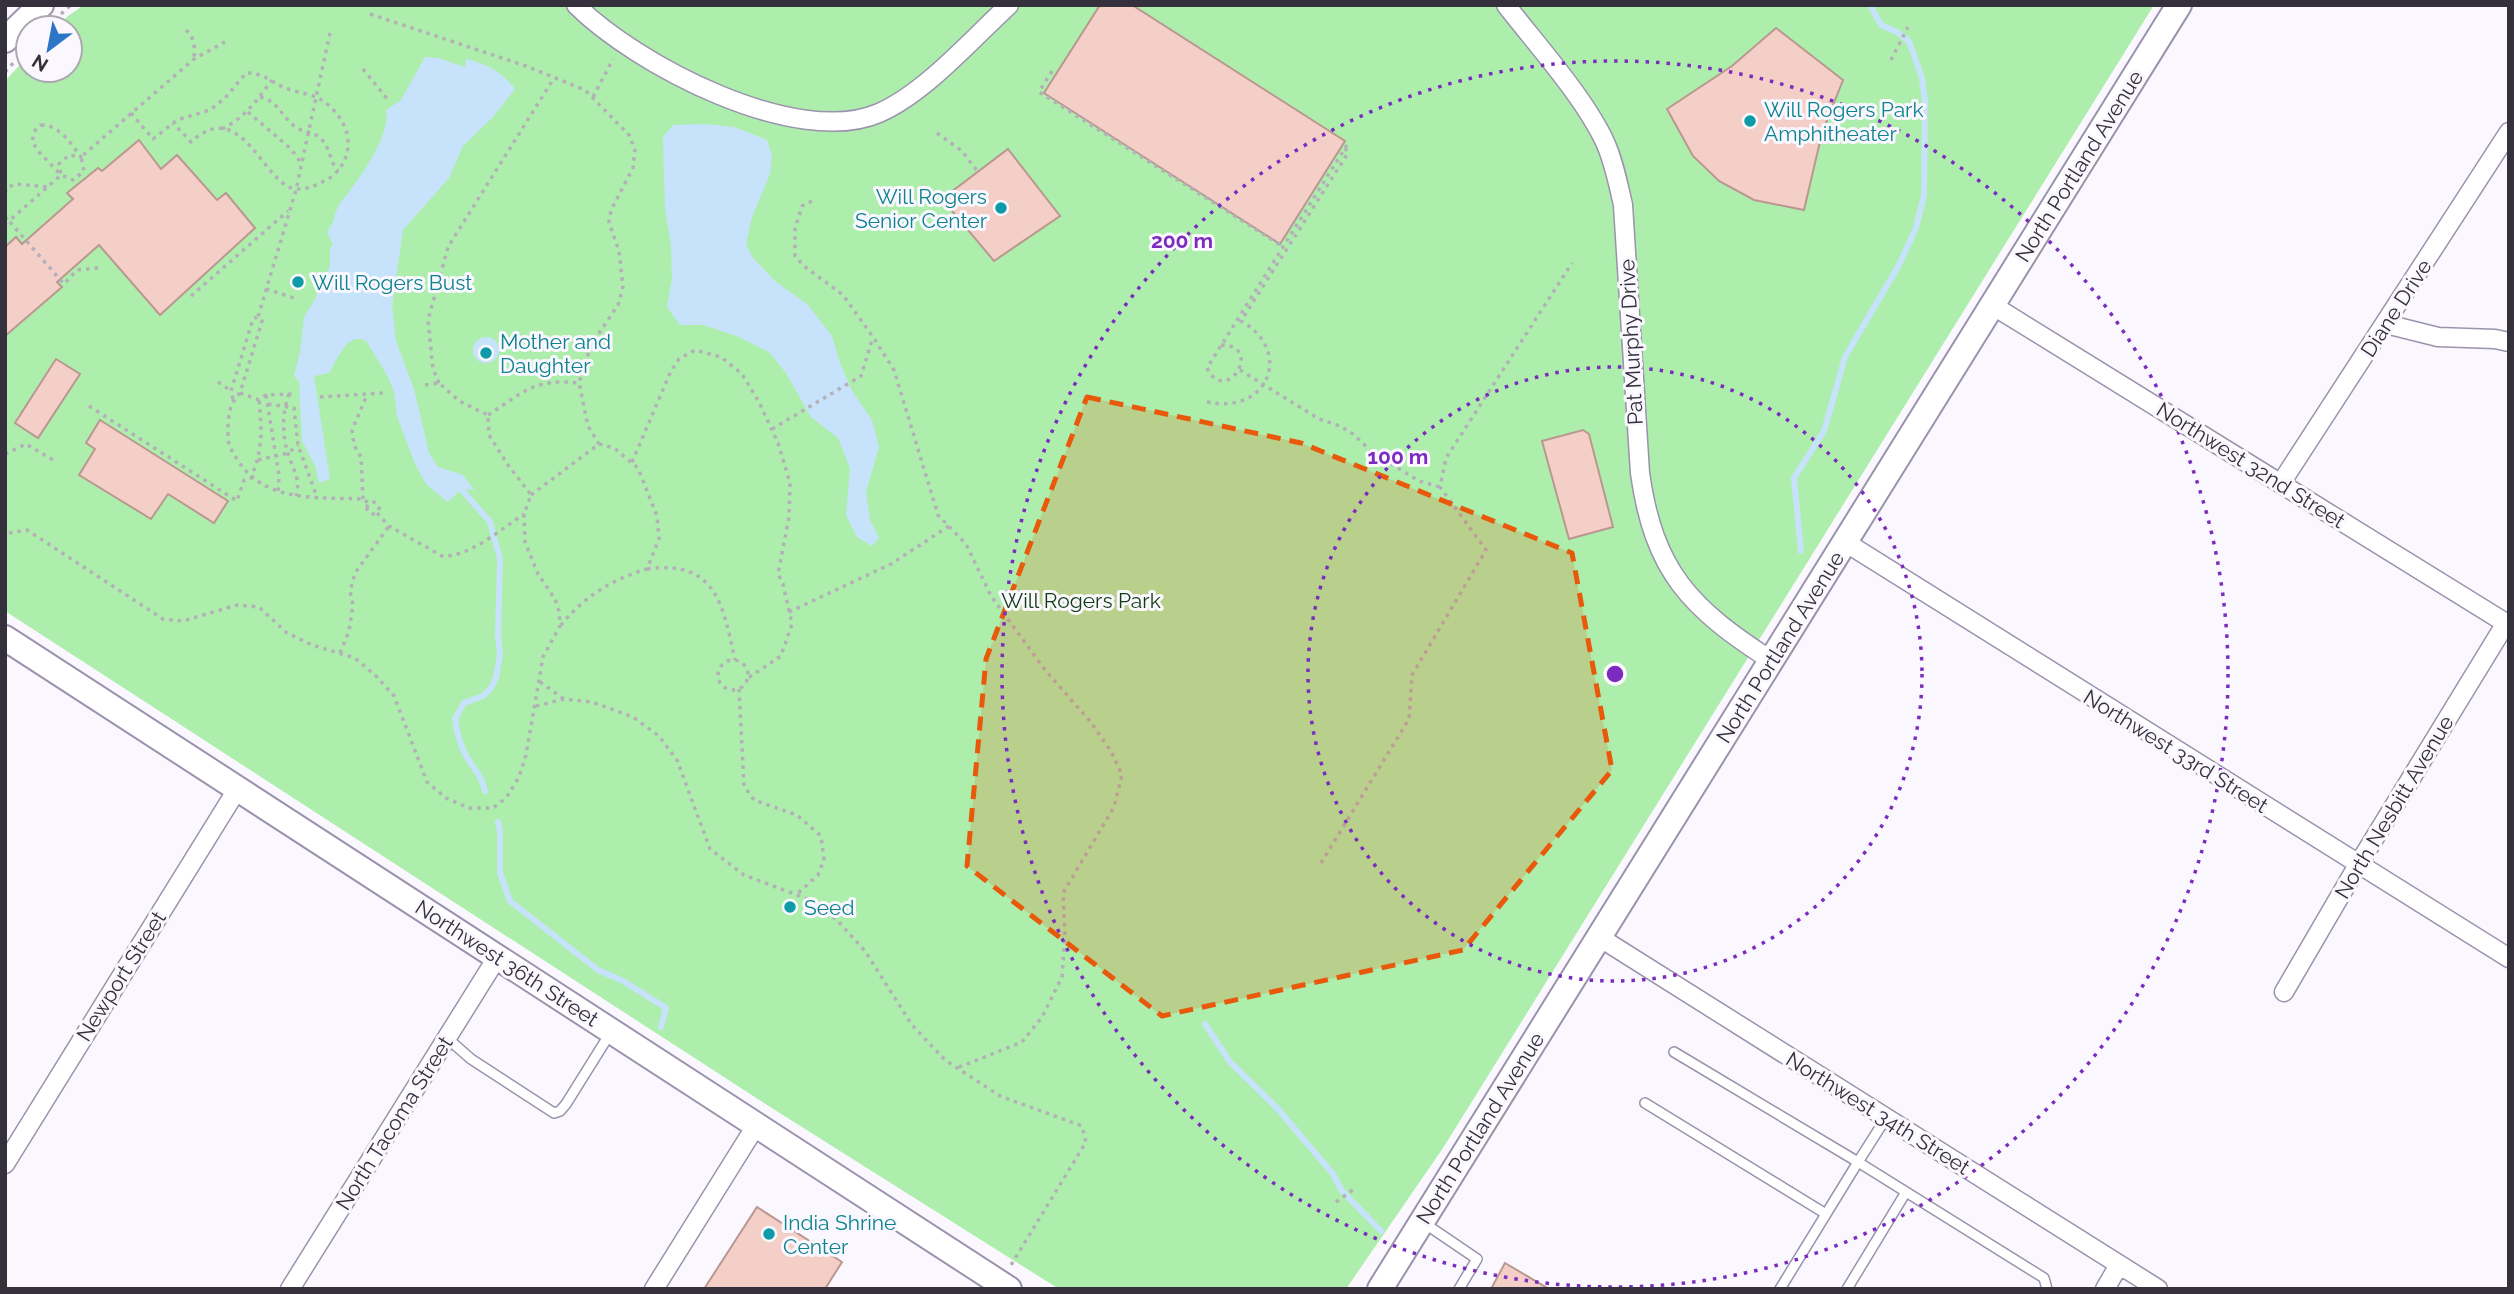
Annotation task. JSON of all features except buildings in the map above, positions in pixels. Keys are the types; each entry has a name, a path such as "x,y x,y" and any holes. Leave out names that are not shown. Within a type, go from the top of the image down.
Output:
{"main road":[{"path":"5,40 41,5"},
{"name":"North Portland Avenue","path":"1380,1289 2179,5"},
{"name":"Northwest 36th Street","path":"5,638 1005,1286"}],"street":[{"path":"576,5 592,21 671,72 781,117 845,121 879,113 904,99 1009,5"},
{"name":"Pat Murphy Drive","path":"1506,5 1585,109 1613,163 1623,205 1640,473 1645,510 1658,547 1670,570 1694,602 1732,634 1772,661"},
{"name":"Diane Drive","path":"2281,483 2509,132"},
{"name":"Northwest 32nd Street","path":"1992,305 2507,624"},
{"path":"2386,324 2438,337 2509,342"},
{"name":"Northwest 33rd Street","path":"1845,542 2509,958"},
{"name":"North Nesbitt Avenue","path":"2284,992 2358,865 2507,624"},
{"name":"Newport Street","path":"5,1164 238,788"},
{"name":"Northwest 34th Street","path":"1599,937 2158,1289"},
{"name":"North Tacoma Street","path":"290,1289 498,956"},
{"path":"654,1289 757,1124"},
{"path":"2105,1289 2119,1265"}],"lane":[{"path":"447,1038 471,1059 554,1113 561,1111 612,1030"},
{"path":"1674,1052 2045,1278 2047,1289"},
{"path":"1646,1103 1826,1214"},
{"path":"1780,1289 1886,1118"},
{"path":"1847,1289 1906,1192"},
{"path":"1422,1221 1477,1259 1459,1289"}],"path":[{"path":"370,14 585,90 629,135 635,150 633,168 611,210 609,222 619,251 623,287 618,305 591,345 579,383 588,426 599,444 614,448 638,468 657,516 659,539 647,569"},
{"path":"1891,60 1908,27"},
{"path":"186,30 192,35 194,59"},
{"path":"233,399 231,391 253,319 258,317 296,190 330,33"},
{"path":"593,97 622,41"},
{"path":"81,157 194,59 225,42"},
{"path":"363,69 389,101"},
{"path":"1052,71 1040,92 1282,246"},
{"path":"131,113 153,139 173,123 191,114 210,110 225,99 246,73 256,72 286,89 316,97 328,104 347,131 346,158 338,171 311,188 296,190 285,185 248,143 234,133 222,129"},
{"path":"488,415 458,401 439,383 433,369 428,320 448,247 554,78"},
{"path":"173,123 191,142 199,134 222,129 248,112 272,80"},
{"path":"260,97 268,99 280,108 296,128 320,137 338,171"},
{"path":"248,112 291,149 301,163"},
{"path":"50,125 57,129 81,157 84,171 80,176 73,180 61,175 32,141 36,128 50,125"},
{"path":"936,133 962,151 978,172"},
{"path":"1207,402 1230,405 1244,402 1255,395 1263,385 1269,371 1269,357 1264,342 1241,321 1348,153 1346,146 1282,246 1221,345 1207,368 1214,377 1231,379 1240,370 1239,353 1230,345 1221,345"},
{"path":"61,175 59,164 63,159 69,155 81,157"},
{"path":"61,175 7,221 64,284 77,270 98,268"},
{"path":"5,193 7,188 15,184 48,187"},
{"path":"812,201 802,206 795,229 794,256 843,295 894,370 938,515 966,544 998,606 1045,670 1089,720 1111,751 1122,775 1114,807 1063,892 1065,936 1062,977 1041,1017 1022,1042 957,1068"},
{"path":"191,296 290,209"},
{"path":"1440,486 1446,458 1572,263"},
{"path":"266,289 294,298"},
{"path":"258,317 262,321 240,393 233,399 228,414 228,444 251,478 278,493 363,499 370,504 378,504 377,513"},
{"path":"772,429 861,376 873,337"},
{"path":"632,462 671,371 679,359 695,350 721,357 742,374 772,429 790,483 789,517 778,574 783,584 792,624 781,656 748,678 739,689 734,691 724,688 718,680 721,665 730,660 735,660 747,668 748,678"},
{"path":"1240,370 1319,419 1353,434 1372,452 1419,481 1440,486 1486,550 1412,675 1409,719 1321,863"},
{"path":"488,415 535,385 556,380 579,383"},
{"path":"218,382 231,391"},
{"path":"424,385 439,383"},
{"path":"240,393 259,400"},
{"path":"320,397 383,393"},
{"path":"259,400 267,395 292,394 285,406 284,426 288,453 299,488 296,496"},
{"path":"267,395 279,475 278,493"},
{"path":"363,499 361,457 354,445 352,430 367,396"},
{"path":"251,478 258,460 262,436 259,400"},
{"path":"268,404 293,408 298,445 317,497"},
{"path":"89,406 237,501 244,480 251,478"},
{"path":"488,415 489,435 531,495"},
{"path":"5,454 26,444 54,461"},
{"path":"560,626 555,599 537,574 527,550 524,514 531,495 599,444"},
{"path":"258,460 288,453 298,445"},
{"path":"370,504 369,513 377,513 389,526 442,556 452,557 488,538 524,514"},
{"path":"340,653 349,631 353,605 350,591 355,573 389,526"},
{"path":"789,612 891,564 949,526"},
{"path":"9,533 27,530 163,619 183,621 237,605 260,607 287,633 312,645 355,658 394,696 427,782 446,798 468,808 493,808 506,798 519,777 536,706 543,657 560,626 602,587 647,569 666,566 691,572 713,590 724,609 735,660"},
{"path":"539,682 564,699"},
{"path":"739,689 744,786 754,800 797,815 821,836 824,860 818,875 796,895"},
{"path":"536,706 564,699 592,702 633,716 659,736 677,760 710,849 744,875 814,901 837,920 865,951 912,1025 945,1060 1000,1096 1082,1125 1086,1142 1005,1286"},
{"path":"1336,1202 1354,1189"}],"highlighted area":[{"path":"1087,397 1301,443 1572,553 1612,770 1463,950 1162,1016 967,866 986,659"}],"green space":[{"name":"Will Rogers Park","path":"84,5 2154,5 1443,1148 1346,1289 1059,1289 767,1105 5,611 5,81 14,71 14,84 84,84 84,14 71,14"}],"water":[{"path":"425,57 438,58 465,67 466,59 481,63 499,73 515,89 493,117 463,146 449,178 403,230 392,306 396,341 414,389 429,453 438,467 463,475 474,490 461,489 448,502 426,484 415,464 397,416 394,392 367,342 354,339 349,342 329,373 314,376 330,479 319,483 316,468 302,441 299,381 294,376 304,317 330,266 330,248 333,245 327,232 339,205 376,151 385,129 386,110 401,100"},
{"path":"673,125 734,127 767,140 772,156 770,174 752,217 746,244 753,258 776,282 807,304 832,336 852,391 872,420 879,447 866,492 870,520 879,538 872,546 857,537 846,515 850,468 838,438 811,417 786,373 769,352 737,336 703,325 680,325 667,307 672,279 671,246 665,208 663,137"},
{"path":"486,337 495,341 499,350 495,359 486,363 477,359 473,350 477,341"}],"waterway":[{"path":"1801,551 1794,478 1824,431 1845,357 1899,265 1916,228 1924,195 1925,101 1922,78 1909,41 1881,25 1870,5"},
{"path":"461,489 490,522 500,559 500,654 496,678 483,696 464,703 455,719 463,750 485,791"},
{"path":"498,822 500,873 510,901 598,970 623,981 666,1008 661,1027"},
{"path":"1205,1024 1230,1062 1277,1108 1333,1174 1342,1191 1381,1231"}],"place":[{"name":"Will Rogers Park Amphitheater","path":"1750,121"},
{"name":"Will Rogers Senior Center","path":"1001,208"},
{"name":"Will Rogers Bust","path":"298,282"},
{"name":"Mother and Daughter","path":"486,353"},
{"name":"Seed","path":"790,907"},
{"name":"India Shrine Center","path":"769,1234"}]}
